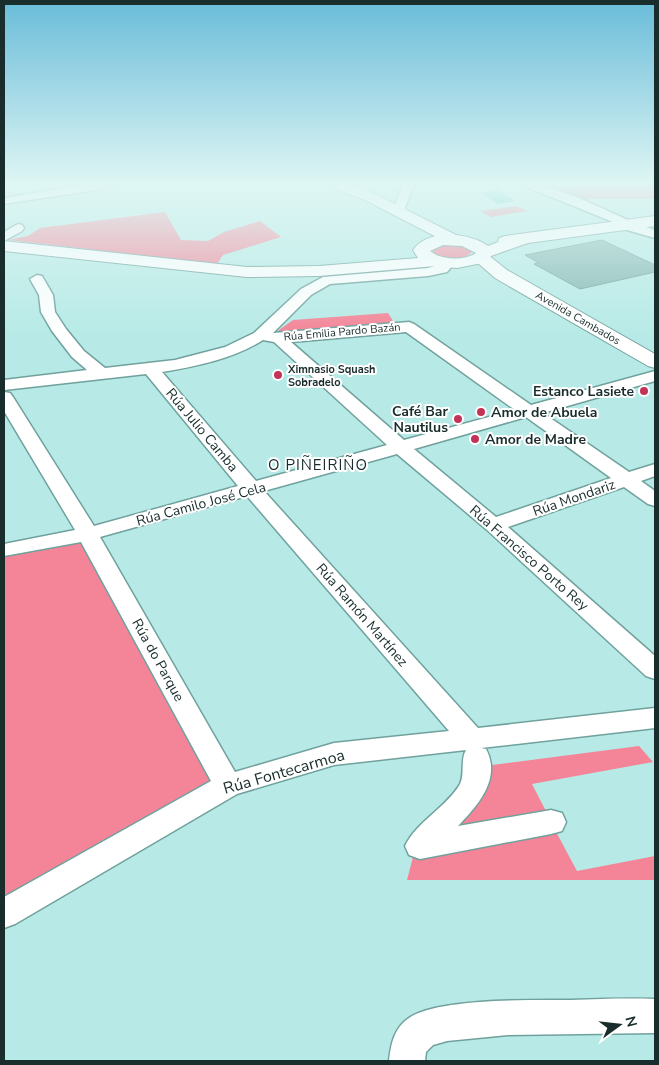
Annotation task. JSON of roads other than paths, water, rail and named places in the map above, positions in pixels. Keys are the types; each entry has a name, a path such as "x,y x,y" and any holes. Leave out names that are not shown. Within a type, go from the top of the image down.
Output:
{"main road":[{"path":"424,235 426,257 450,262"},
{"path":"445,235 480,251"},
{"path":"4,246 247,272 286,273 450,262 480,251 522,240 559,235"},
{"path":"356,269 396,261 438,241 456,240"},
{"name":"Avenida Cambados","path":"480,251 501,274"},
{"name":"Avenida Cambados","path":"450,262 501,274 655,362"}],"street":[{"path":"4,385 152,370 220,353 248,343 269,330 308,289 316,284 328,280 428,272 442,269 450,262"},
{"path":"37,279 46,295 48,312 60,331 78,354 101,374"},
{"name":"Rúa Emilia Pardo Bazán","path":"260,336 278,338 408,326 655,500"},
{"name":"Rúa Francisco Porto Rey","path":"278,338 401,448 493,525 655,670"},
{"name":"Rúa Julio Camba","path":"152,370 253,490"},
{"name":"Rúa Camilo José Cela","path":"4,550 88,534 253,490 655,376"},
{"name":"Rúa do Parque","path":"4,397 88,534 228,785"},
{"name":"Rúa Mondariz","path":"493,525 655,470"},
{"name":"Rúa Ramón Martínez","path":"253,490 474,748"},
{"name":"Rúa Fontecarmoa","path":"4,914 228,785 334,754 474,748 655,718"},
{"path":"474,748 478,764 475,785 461,804 420,846 551,822"},
{"path":"407,1061 409,1044 422,1030 447,1023 508,1018 655,1016"}],"place":[{"name":"Ximnasio Squash Sobradelo","path":"278,375"},
{"name":"Estanco Lasiete","path":"644,391"},
{"name":"Amor de Abuela","path":"481,412"},
{"name":"Café Bar Nautilus","path":"458,419"},
{"name":"Amor de Madre","path":"475,439"}],"district":[{"name":"O PIÑEIRIÑO","path":"318,465"}]}
